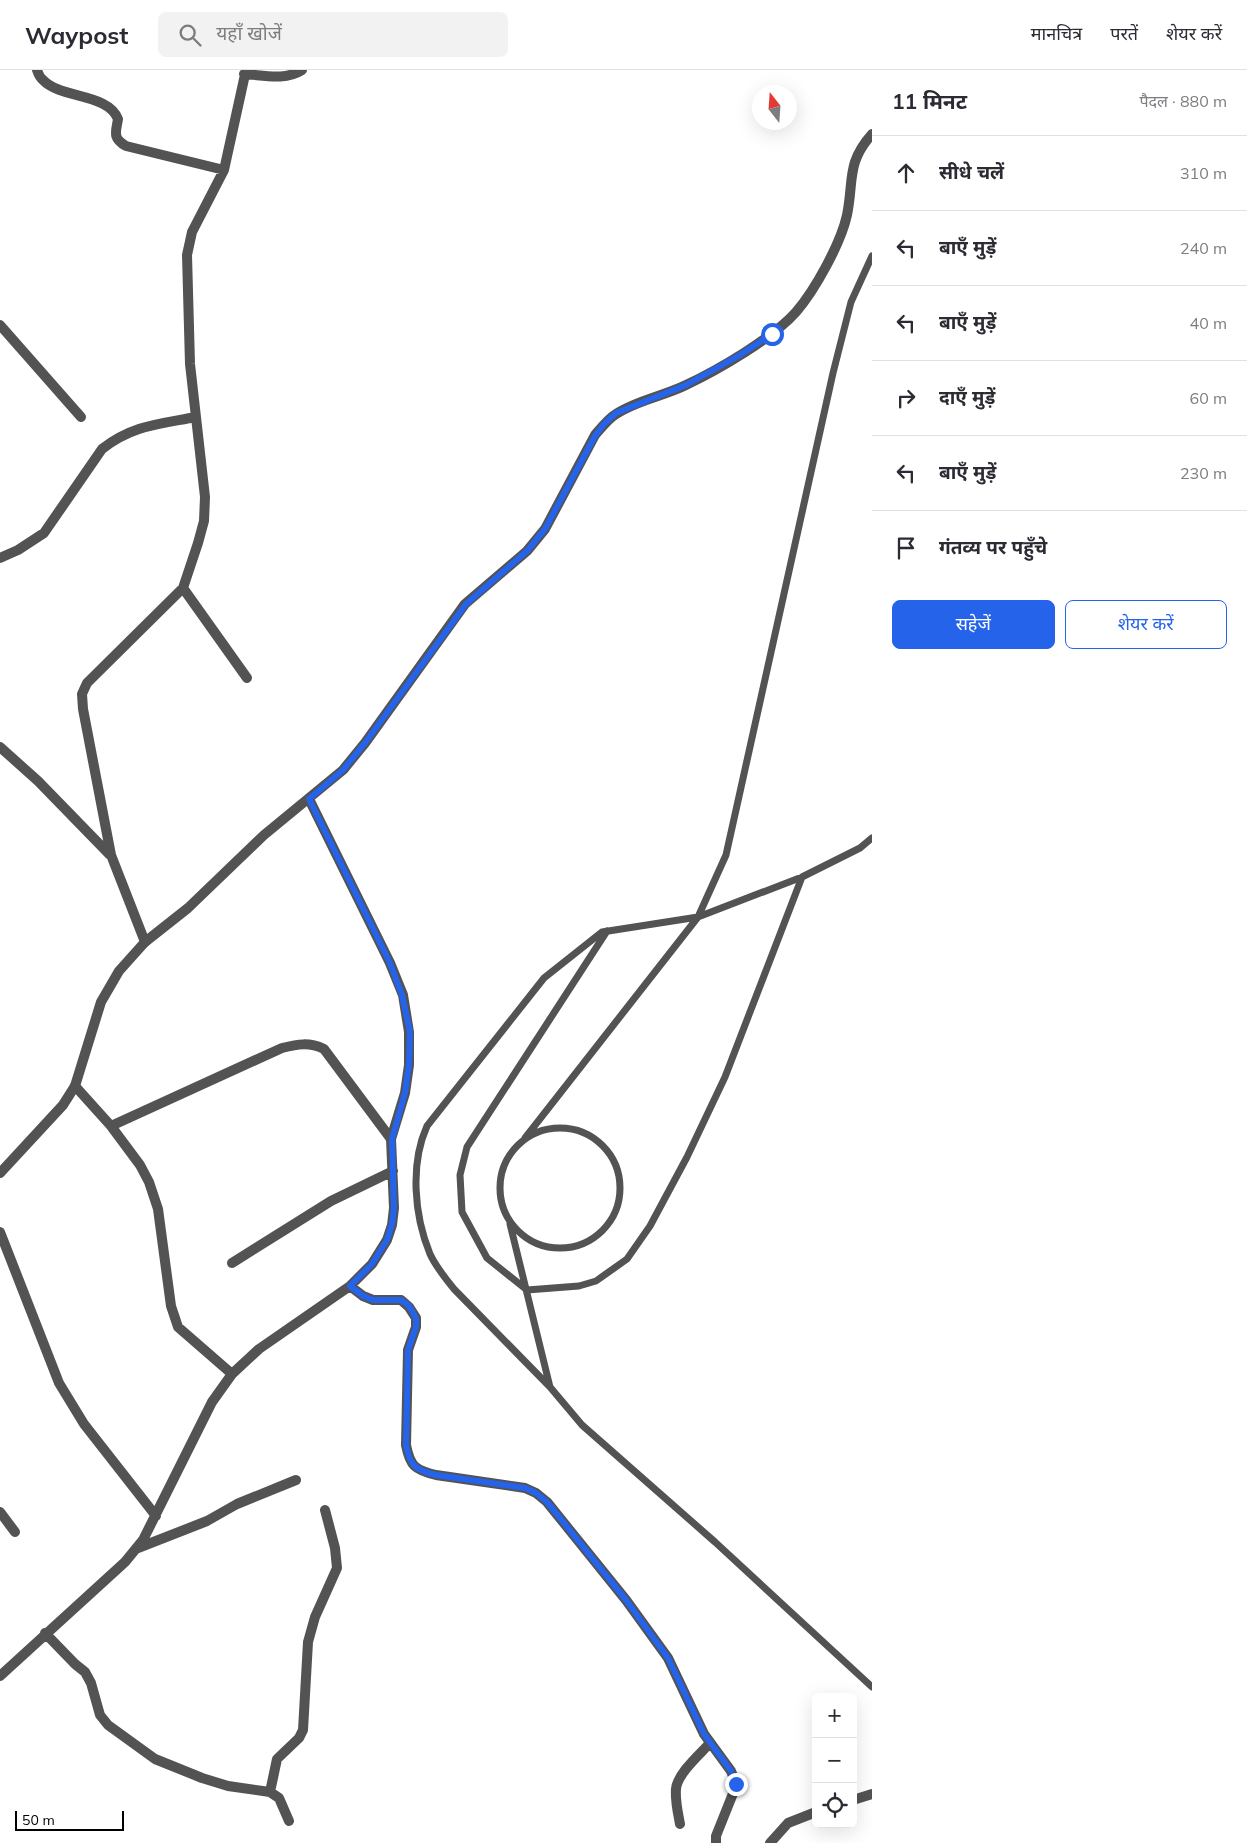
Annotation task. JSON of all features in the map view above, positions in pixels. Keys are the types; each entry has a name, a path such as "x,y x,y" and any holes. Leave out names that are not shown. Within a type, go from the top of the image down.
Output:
{"street":[{"path":"37,70 42,80 51,86 111,108 118,118 116,136 118,142 126,146 224,170"},
{"path":"144,942 111,855 83,709 82,694 87,683 183,588 204,521 205,497 190,364 186,255 192,232 224,170 245,72 284,77 296,74 302,70"},
{"path":"0,1174 63,1105 74,1086 101,1002 119,971 144,942 188,908 264,835 343,770 365,743 466,604 527,551 545,529 595,436 604,424 616,413 686,385 740,355 772,334 796,312 834,250 847,215 854,162 863,143 872,134"},
{"path":"0,325 81,417"},
{"path":"0,558 18,550 44,533 102,449 132,430 196,417"},
{"path":"183,588 247,678"},
{"path":"0,747 111,855"},
{"path":"0,1676 125,1562 137,1548 156,1516 212,1402 232,1374 259,1349 350,1286 372,1264 387,1240 392,1224 392,1139 405,1093 409,1064 410,1032 402,995 390,963 309,799"},
{"path":"111,1126 282,1048 297,1044 313,1044 324,1049 392,1139"},
{"path":"74,1086 111,1126 140,1164 155,1196 171,1306 178,1327 232,1374"},
{"path":"232,1263 331,1201 393,1171"},
{"path":"0,1232 59,1384 84,1424 156,1516"},
{"path":"350,1286 363,1296 373,1300 401,1300 409,1306 416,1318 416,1327 408,1350 406,1445 408,1456 413,1466 422,1472 525,1488 536,1493 547,1502 626,1600 668,1658 704,1734 731,1771 736,1784 716,1836 716,1843"},
{"path":"137,1548 207,1522 237,1504 296,1480"},
{"path":"270,1792 277,1759 299,1738 303,1730 308,1642 315,1617 337,1568 336,1548 325,1510"},
{"path":"0,1512 15,1532"},
{"path":"45,1633 85,1672 91,1683 100,1715 108,1725 155,1759 228,1786 270,1792 279,1798 289,1821"},
{"path":"680,1824 676,1787 681,1776 710,1742"},
{"path":"857,1799 872,1794"},
{"path":"770,1843 788,1823 812,1814"}],"lane":[{"path":"550,1387 510,1224 501,1202 500,1178 508,1156 525,1138 698,916 726,856 851,302 872,256"},
{"path":"872,838 860,848 802,877 698,916 602,932 544,978 427,1126 420,1141 416,1164 420,1222 431,1254 440,1272 454,1289 550,1387 582,1425 715,1542 872,1687"},
{"path":"607,931 467,1147 460,1175 462,1212 470,1229 487,1258 526,1290 579,1286 596,1281 627,1260 650,1226 687,1157 725,1077 802,877"},
{"path":"510,1224 528,1240 550,1248 574,1247 596,1237 602,1232 612,1220 621,1198 620,1174 610,1152 593,1136 570,1128 546,1128 525,1138"}],"route":[{"path":"736,1784 731,1771 704,1734 668,1658 626,1600 547,1502 536,1493 525,1488 422,1472 413,1466 408,1456 406,1445 408,1350 416,1327 416,1318 409,1306 401,1300 373,1300 363,1296 350,1286 372,1264 387,1240 392,1224 394,1208 392,1139 405,1093 409,1064 410,1032 402,995 390,963 309,799 343,770 365,743 466,604 527,551 545,529 595,436 604,424 616,413 686,385 740,355 772,334"}]}
